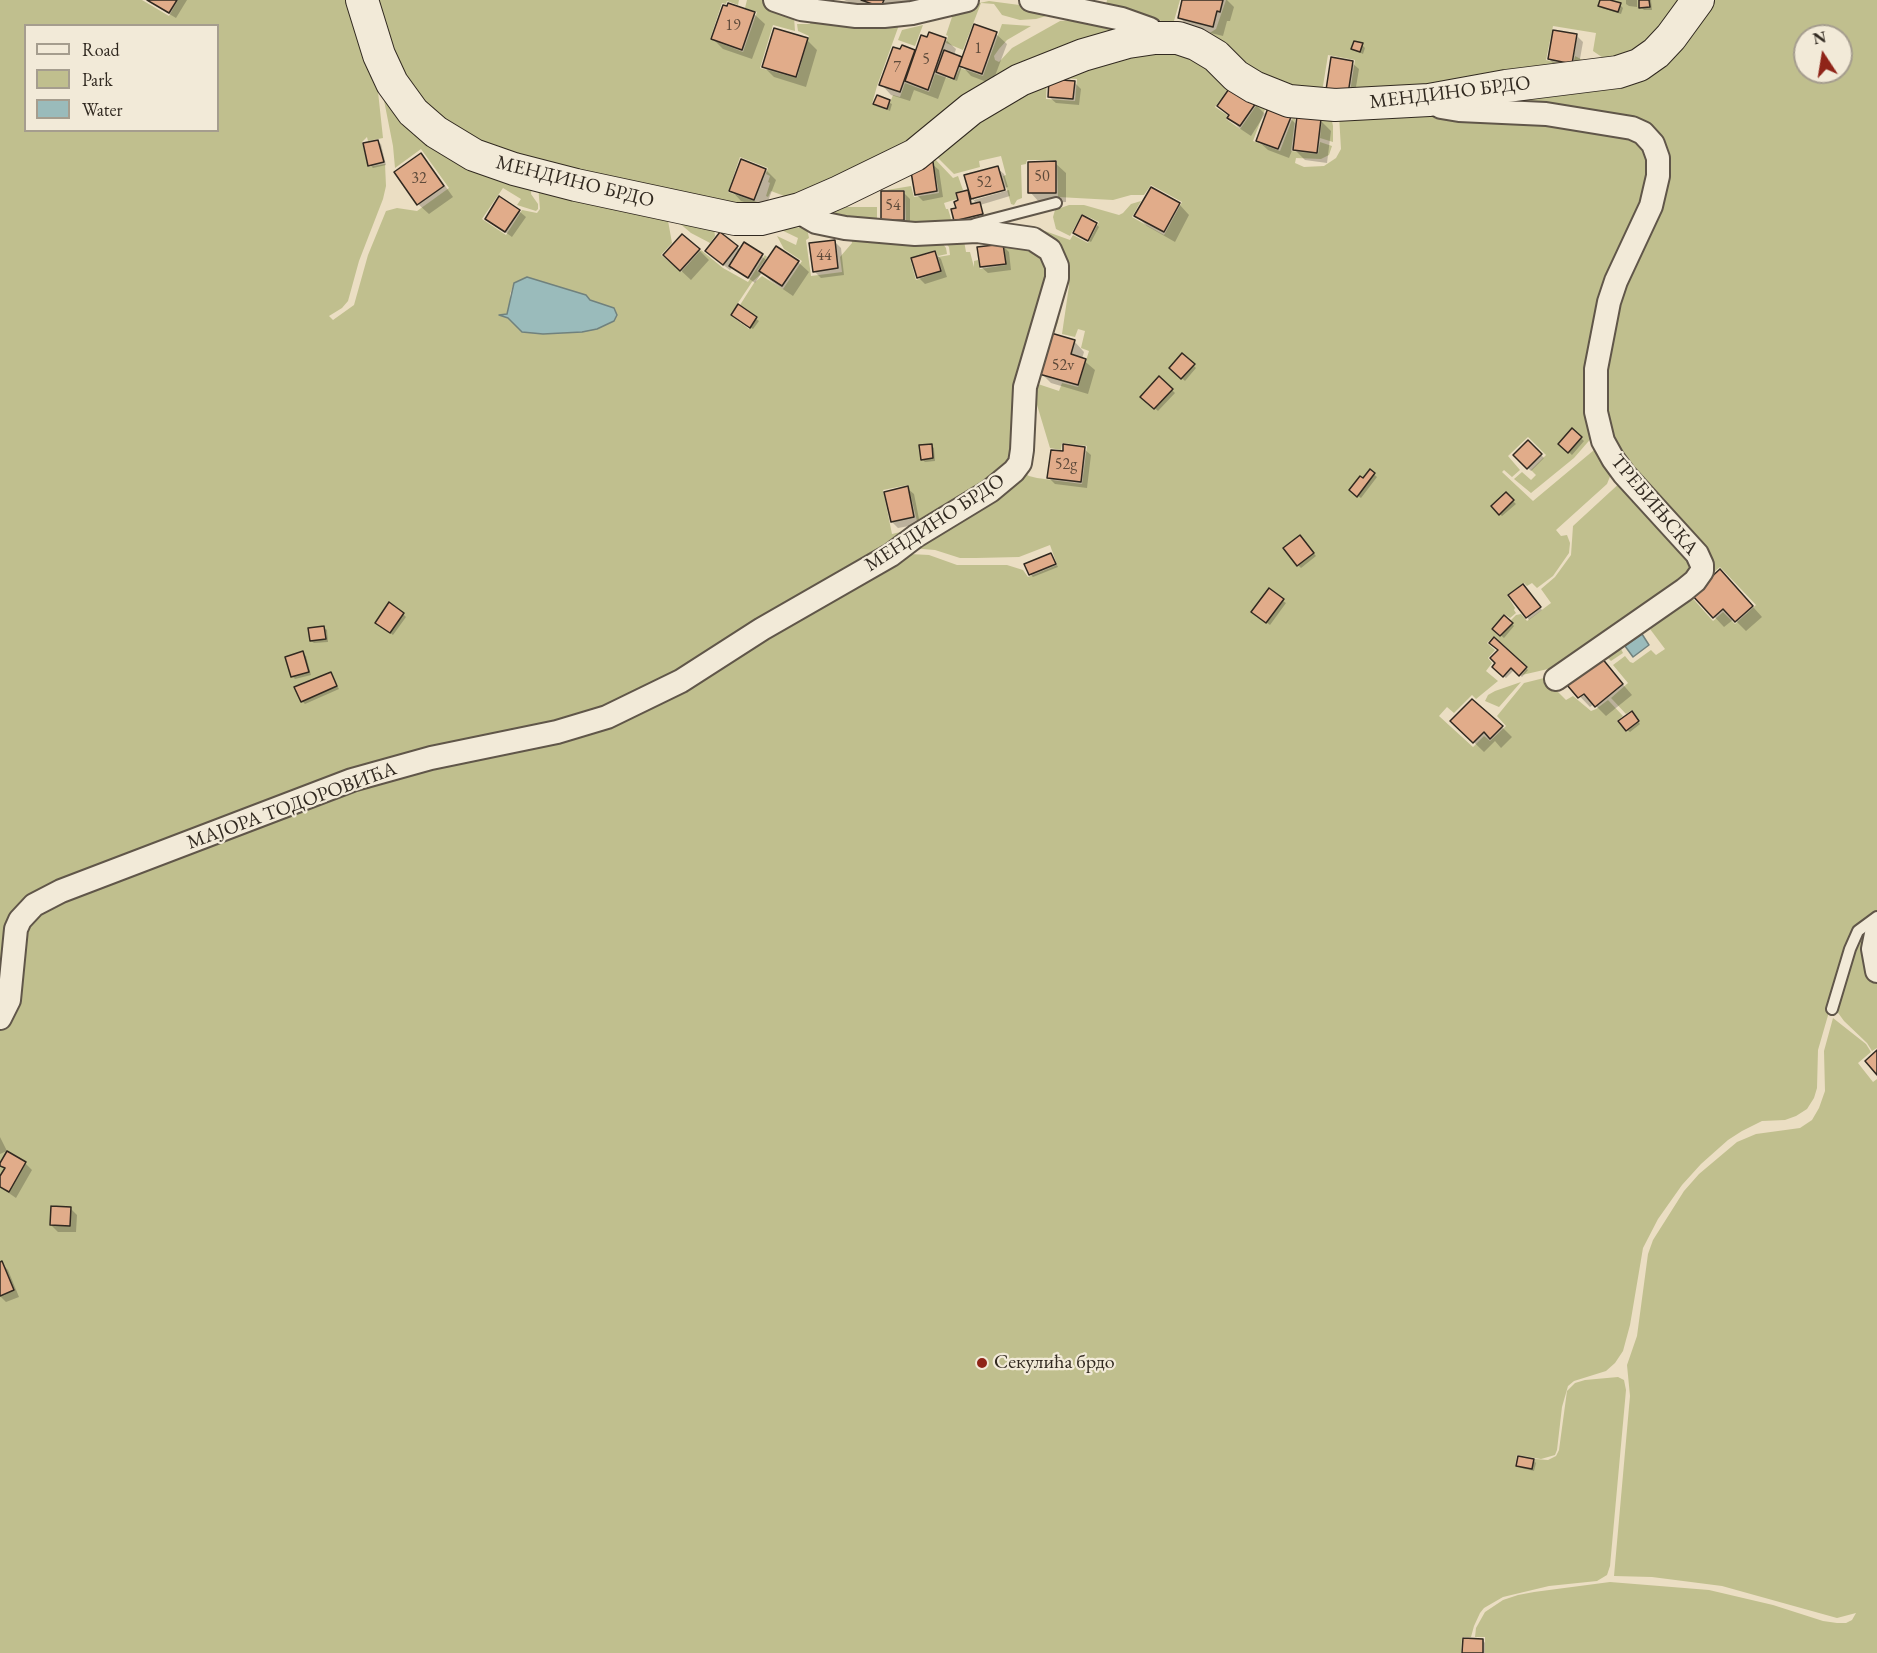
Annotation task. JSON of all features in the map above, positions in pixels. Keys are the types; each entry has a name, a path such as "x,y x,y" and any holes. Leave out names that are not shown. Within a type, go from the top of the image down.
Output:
{"street":[{"name":"МЕНДИНО БРДО","path":"362,0 379,55 392,83 413,112 436,132 474,155 513,170 735,219 761,219 800,209 915,155 972,108 1020,80 1083,55 1128,42 1155,38 1178,39 1196,44 1216,56 1236,76 1254,87 1289,101 1335,105 1429,100 1506,86 1618,72 1639,65 1656,53 1671,37 1698,0"},
{"path":"775,0 801,9 856,16 884,16 912,13 967,0"},
{"path":"1031,0 1122,19 1150,29 1155,38"},
{"name":"ТРЕБИЊСКА","path":"1429,100 1441,108 1546,114 1632,128 1643,133 1653,144 1658,158 1658,176 1652,206 1616,280 1609,302 1596,369 1596,412 1603,441 1613,459 1697,554 1702,571 1684,590 1556,679"},
{"name":"МЕНДИНО БРДО","path":"762,629 891,555 916,536 990,491 1014,471 1020,463 1022,450 1025,387 1056,287 1057,266 1050,250 1033,239 977,231 915,234 844,228 816,222 804,215 800,209"},
{"name":"МАЈОРА ТОДОРОВИЋА","path":"0,1018 9,1000 14,941 20,920 34,905 352,780 431,758 557,732 607,717 681,681 762,629"},
{"path":"1877,929 1873,949 1877,971"}],"lane":[{"name":"МЕНДИНО БРДО","path":"961,231 968,226 1056,204"},
{"path":"1832,1009 1850,949 1858,931 1877,917"}],"green space":[{"path":"0,0 142,0 169,16 178,0 353,0 359,26 376,73 383,138 368,141 367,137 362,142 368,167 385,164 386,186 359,261 348,301 329,316 333,320 354,305 368,255 386,211 397,208 417,211 449,188 421,149 395,168 382,83 394,105 397,105 408,118 438,144 483,169 532,184 531,194 538,204 536,211 517,205 521,199 503,188 482,219 506,235 522,210 537,213 540,209 538,185 667,215 672,243 661,255 681,272 701,250 723,268 748,282 765,255 767,257 757,271 761,274 752,282 730,315 749,329 758,317 740,305 754,283 762,276 783,289 802,261 784,249 777,236 796,245 798,238 773,226 807,228 809,238 806,240 811,276 842,272 840,257 852,243 851,236 811,234 840,231 906,237 937,236 946,248 947,254 938,256 935,250 910,258 916,280 942,271 938,257 950,255 949,247 939,236 963,235 966,252 970,252 974,267 974,261 978,260 980,269 1006,265 1003,238 1031,242 1047,251 1053,274 1024,377 1019,444 1015,461 996,483 928,526 919,529 908,485 883,490 892,534 905,531 904,539 892,551 770,620 667,685 601,717 557,729 473,745 388,765 346,778 200,836 123,863 30,903 18,915 14,924 5,999 10,1003 23,922 34,909 52,898 361,782 437,761 574,732 608,720 694,677 815,602 880,566 910,554 929,555 957,565 1007,565 1023,570 1028,577 1057,565 1050,545 1019,557 976,558 960,558 935,550 911,548 919,540 995,493 1021,470 1025,453 1028,405 1028,445 1023,472 1037,478 1082,484 1087,446 1062,443 1061,450 1050,448 1031,385 1059,291 1061,277 1063,284 1058,322 1055,330 1051,330 1035,383 1059,391 1062,383 1078,387 1089,351 1081,348 1085,331 1078,329 1075,337 1062,334 1069,286 1067,263 1058,249 1050,242 1036,236 1011,231 1020,228 1045,231 1070,240 1073,235 1088,243 1099,222 1082,214 1070,236 1056,229 1053,217 1055,210 1069,205 1084,205 1119,215 1131,204 1141,201 1132,217 1164,235 1182,202 1151,185 1144,195 1131,195 1113,200 1058,197 1057,160 1027,160 1026,164 1021,165 1022,198 1014,205 1011,204 1003,176 1006,175 1001,156 979,161 980,167 954,174 932,152 975,117 1024,89 1047,79 1046,99 1075,101 1077,79 1061,78 1061,73 1111,54 1150,46 1180,47 1212,63 1232,83 1215,107 1227,115 1226,119 1240,129 1258,103 1250,95 1267,104 1253,141 1280,151 1293,117 1280,112 1281,109 1296,112 1291,151 1318,154 1320,142 1332,146 1329,155 1321,159 1296,158 1295,163 1304,167 1324,166 1336,158 1341,149 1339,115 1343,113 1431,108 1464,116 1533,117 1615,129 1635,135 1645,144 1651,161 1651,187 1635,233 1616,265 1597,339 1591,400 1594,435 1574,458 1531,493 1514,479 1522,472 1531,480 1536,475 1531,470 1546,455 1528,437 1508,456 1520,470 1512,477 1504,470 1502,472 1533,501 1600,445 1611,460 1613,469 1607,484 1556,530 1561,536 1567,535 1570,543 1569,553 1553,576 1537,588 1532,583 1527,586 1524,583 1507,595 1516,613 1510,618 1504,614 1491,629 1500,637 1513,623 1511,620 1516,615 1521,614 1527,621 1551,603 1541,589 1555,577 1571,555 1573,526 1623,480 1697,561 1697,573 1690,581 1591,652 1561,666 1522,675 1528,667 1494,636 1487,643 1495,650 1488,658 1492,663 1486,671 1498,681 1476,699 1472,695 1454,713 1447,707 1439,716 1473,747 1484,736 1490,741 1506,726 1497,716 1524,683 1544,678 1566,700 1573,696 1591,711 1608,700 1623,716 1617,721 1626,732 1640,721 1632,710 1626,714 1611,698 1628,683 1613,665 1625,656 1633,663 1651,650 1656,655 1665,649 1650,629 1642,628 1620,643 1623,653 1611,661 1601,656 1572,678 1571,676 1688,593 1713,621 1723,612 1735,624 1756,605 1720,567 1714,572 1702,552 1631,474 1631,467 1607,434 1602,419 1599,404 1601,374 1613,304 1623,276 1650,224 1660,196 1665,173 1664,158 1656,139 1641,127 1631,123 1543,109 1466,103 1620,80 1643,72 1659,63 1674,47 1708,0 1877,0 1877,912 1855,929 1848,946 1818,1050 1817,1088 1807,1109 1785,1120 1762,1121 1742,1131 1701,1164 1682,1185 1658,1219 1643,1248 1630,1325 1623,1351 1606,1371 1574,1381 1568,1386 1562,1407 1555,1455 1541,1459 1517,1455 1515,1466 1532,1469 1535,1459 1548,1460 1556,1456 1559,1450 1567,1391 1575,1383 1618,1377 1624,1380 1626,1390 1610,1566 1607,1575 1597,1581 1549,1586 1503,1597 1484,1608 1480,1613 1471,1637 1462,1637 1461,1653 0,1653","holes":["527,277 585,295 590,300 613,308 617,315 614,321 597,329 582,332 543,334 522,332 508,318 502,316 507,314 510,307 510,294 514,283"]},
{"path":"369,0 739,0 738,5 727,1 726,4 722,3 710,39 743,52 757,12 745,8 747,0 765,0 794,17 795,31 773,25 760,68 797,78 809,36 798,31 797,24 810,24 812,16 899,25 872,104 887,110 893,95 900,97 905,83 929,92 935,74 954,80 960,68 983,76 1002,24 1031,26 1007,40 999,49 994,56 999,62 1012,48 1060,21 1077,20 1124,28 911,148 795,200 771,191 768,197 766,196 770,183 768,182 770,176 766,174 768,168 740,157 728,192 772,207 761,211 482,149 410,99"},
{"path":"1107,0 1180,0 1174,21 1165,22 1106,5"},
{"path":"1226,0 1687,0 1664,31 1612,64 1593,51 1596,33 1553,26 1546,60 1573,66 1575,56 1594,66 1533,75 1350,92 1355,60 1328,55 1322,92 1279,90 1208,34 1216,29"},
{"path":"989,1 1050,9 1053,14 1036,19 1020,20 1002,15 994,4 981,3 963,50 946,43 948,36 946,35 955,8"},
{"path":"923,25 915,46 898,40 902,30"},
{"path":"1331,116 1333,142 1320,138 1322,118"},
{"path":"933,157 953,178 958,176 963,190 955,193 957,199 944,203 952,222 958,224 881,222 906,222 905,190 887,190 911,186 914,197 939,193 933,161 929,160"},
{"path":"834,207 877,207 877,225 830,221 827,210"},
{"path":"678,222 714,228 715,236 710,243 691,233"},
{"path":"1521,682 1499,707 1485,701 1488,695 1495,691"},
{"path":"1868,926 1877,979 1877,1048 1872,1051 1836,1010 1858,938"},
{"path":"1833,1018 1866,1044 1871,1052 1858,1063 1873,1082 1877,1079 1877,1653 1485,1653 1485,1637 1475,1637 1476,1628 1485,1612 1503,1600 1534,1592 1610,1582 1709,1590 1837,1623 1852,1620 1856,1613 1837,1618 1722,1586 1652,1577 1614,1576 1630,1396 1627,1365 1637,1336 1648,1254 1653,1240 1684,1191 1699,1174 1737,1142 1756,1134 1800,1128 1812,1120 1825,1091 1824,1051"}],"water":[{"path":"527,277 586,295 590,300 614,308 617,315 614,321 597,329 582,332 543,334 522,332 508,318 499,315 507,314 514,283"},
{"path":"1642,634 1649,645 1633,657 1625,646"}],"building":[{"path":"147,0 177,0 169,13"},
{"path":"861,0 884,0 881,7"},
{"path":"1182,0 1223,0 1220,12 1217,11 1213,27 1178,18"},
{"path":"1600,0 1621,3 1618,12 1598,6"},
{"path":"1639,0 1649,0 1650,7 1639,8"},
{"path":"728,3 755,12 742,50 711,39 723,5 727,6"},
{"path":"974,24 997,32 982,74 959,66"},
{"path":"774,28 808,38 796,77 762,67"},
{"path":"1553,30 1577,34 1572,64 1548,59"},
{"path":"929,32 946,38 928,90 905,81 921,35 927,37"},
{"path":"1354,41 1363,43 1360,52 1351,49"},
{"path":"902,45 915,50 900,92 879,85 893,47 900,49"},
{"path":"944,50 962,57 954,79 936,72"},
{"path":"1331,57 1353,61 1348,94 1326,90"},
{"path":"1049,79 1075,81 1073,99 1048,97"},
{"path":"1231,86 1256,103 1240,126 1227,118 1229,115 1217,106"},
{"path":"877,95 890,100 887,109 873,104"},
{"path":"1268,108 1291,117 1278,149 1256,141"},
{"path":"1297,116 1321,119 1317,153 1293,150"},
{"path":"378,140 384,162 368,166 363,143"},
{"path":"421,153 444,186 417,205 394,172"},
{"path":"741,159 766,169 754,200 729,191"},
{"path":"1056,161 1056,193 1028,193 1028,162"},
{"path":"933,162 937,191 915,195 910,166"},
{"path":"998,166 1005,190 971,199 964,175"},
{"path":"1151,187 1180,203 1164,232 1134,216"},
{"path":"968,190 971,204 980,202 983,214 954,221 951,209 956,208 954,202 958,200 956,193"},
{"path":"881,191 904,191 904,220 881,221"},
{"path":"499,196 520,210 505,232 485,219"},
{"path":"1082,215 1097,223 1088,241 1073,233"},
{"path":"720,232 738,246 723,265 705,251"},
{"path":"682,234 700,249 680,271 663,255"},
{"path":"835,240 838,268 813,272 809,243"},
{"path":"744,242 763,254 748,278 729,266"},
{"path":"1003,244 1006,264 980,267 977,247"},
{"path":"776,246 799,261 782,286 759,271"},
{"path":"935,251 941,271 917,278 911,258"},
{"path":"738,304 757,317 750,328 731,315"},
{"path":"1051,333 1075,340 1071,354 1086,359 1078,385 1039,374"},
{"path":"1182,353 1195,364 1181,379 1169,368"},
{"path":"1159,376 1173,389 1154,409 1140,397"},
{"path":"1572,428 1582,437 1568,453 1558,444"},
{"path":"1528,440 1542,454 1527,469 1513,455"},
{"path":"932,444 933,458 921,460 919,445"},
{"path":"1063,444 1085,447 1081,482 1047,478 1051,450 1063,451"},
{"path":"1370,469 1375,473 1357,497 1349,490 1360,476 1363,478"},
{"path":"908,486 914,517 891,522 884,492"},
{"path":"1506,492 1514,500 1499,515 1491,506"},
{"path":"1300,535 1314,553 1297,566 1283,548"},
{"path":"1051,553 1056,564 1029,575 1024,564"},
{"path":"1720,569 1753,606 1735,622 1723,609 1713,618 1692,595"},
{"path":"1523,584 1541,607 1526,618 1508,595"},
{"path":"1269,588 1284,599 1266,623 1251,612"},
{"path":"389,602 404,613 390,633 375,623"},
{"path":"1504,615 1513,623 1500,636 1492,629"},
{"path":"324,626 326,639 310,641 308,628"},
{"path":"1494,637 1527,667 1519,676 1511,668 1503,677 1492,667 1495,663 1490,658 1498,650 1489,643"},
{"path":"303,651 309,672 291,677 285,657"},
{"path":"1601,657 1623,684 1595,707 1584,694 1578,698 1567,685"},
{"path":"331,672 337,686 301,702 294,687"},
{"path":"1472,699 1503,726 1490,739 1484,732 1473,743 1450,721"},
{"path":"1632,711 1639,721 1626,731 1618,721"},
{"path":"1877,1050 1877,1075 1865,1061"},
{"path":"7,1151 26,1162 9,1192 0,1187 0,1176 5,1168 0,1166 0,1163"},
{"path":"51,1206 71,1207 70,1226 50,1225"},
{"path":"2,1261 14,1290 0,1296 0,1262"},
{"path":"1518,1456 1534,1459 1532,1469 1516,1466"},
{"path":"1463,1638 1483,1639 1483,1653 1462,1653"}],"place":[{"name":"Секулића брдо","path":"982,1363"}]}
